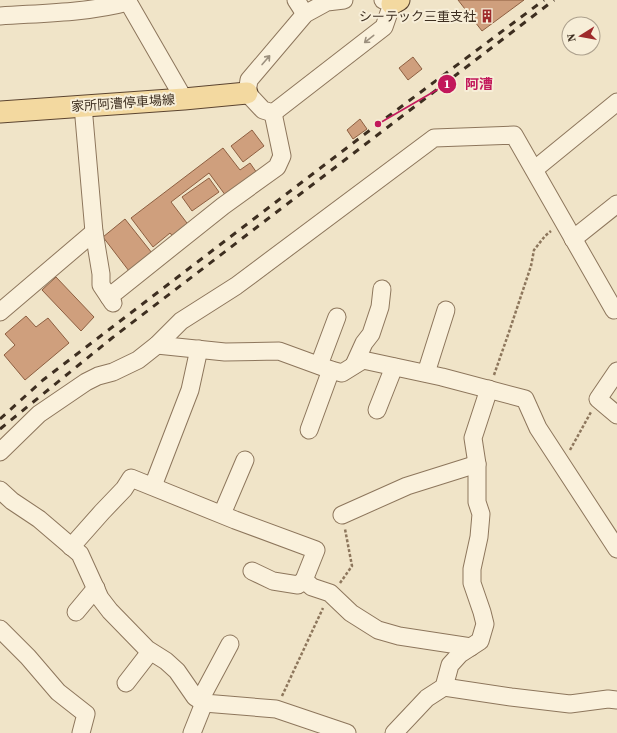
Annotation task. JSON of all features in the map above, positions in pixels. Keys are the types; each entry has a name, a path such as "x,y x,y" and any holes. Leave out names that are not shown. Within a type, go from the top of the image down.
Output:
{"main road":[{"name":"家所阿漕停車場線","path":"0,112 247,93"}],"street":[{"path":"296,0 306,14"},
{"path":"273,113 263,110 247,93 249,80 306,14 327,2 344,0"},
{"path":"0,16 71,11 114,5 128,1 184,99"},
{"path":"273,113 384,27 391,1"},
{"path":"535,169 617,102"},
{"path":"83,106 94,232 101,274 101,285 111,300 223,206 277,167 282,156 273,113"},
{"path":"0,452 39,414 86,382 98,376 113,372 138,360 158,345 181,322 242,282 434,138 514,135 616,311"},
{"path":"573,239 617,204"},
{"path":"0,312 94,232"},
{"path":"354,365 364,343 371,334 380,307 382,289"},
{"path":"426,373 446,310"},
{"path":"308,430 337,317"},
{"path":"158,345 225,352 278,351 342,373 363,360 426,373 525,399 538,428 617,549"},
{"path":"153,486 190,390 199,349"},
{"path":"377,410 394,367"},
{"path":"617,371 598,399 617,415"},
{"path":"444,687 450,665 460,654 480,641 484,624 482,612 472,583 472,569 479,537 481,514 477,502 477,464 473,438 489,389"},
{"path":"222,514 244,460"},
{"path":"342,515 407,486 477,464"},
{"path":"71,547 124,489 131,478 316,550 304,580 298,585 273,581 252,570"},
{"path":"0,490 12,501 39,519 80,554 100,598 110,611 150,652 166,661 177,671 190,691 202,702 276,709 347,733"},
{"path":"304,580 312,586 330,593 351,613 378,630 399,636 471,648"},
{"path":"76,612 96,588"},
{"path":"0,629 28,657 58,692 86,714 81,733"},
{"path":"192,733 202,702 230,644"},
{"path":"126,683 150,652"},
{"path":"394,733 426,698 444,687 570,704 617,700"}],"path":[{"path":"489,389 531,266 534,250 553,228 565,224"},
{"path":"562,464 598,399"},
{"path":"276,709 330,593 352,566 342,515"}],"building":[{"name":"シーテック三重支社","path":"458,0 524,0 482,31"},
{"path":"413,57 422,69 408,80 399,68"},
{"path":"360,119 367,129 353,139 347,130"},
{"path":"252,130 264,146 243,162 231,146"},
{"path":"223,148 240,170 250,163 257,173 226,196 209,173 171,202 190,227 175,239 170,233 153,247 131,218"},
{"path":"209,178 219,192 192,211 182,197"},
{"path":"125,219 152,253 129,271 103,237"},
{"path":"56,277 94,317 81,331 42,290"},
{"path":"26,316 36,327 48,318 69,343 25,380 4,355 15,345 5,334"}],"railway":[{"path":"0,419 43,380 378,124 544,0"},
{"path":"0,429 112,338 554,0"}],"place":[{"name":"シーテック三重支社","path":"487,16"},
{"name":"阿漕","path":"378,124"}]}
